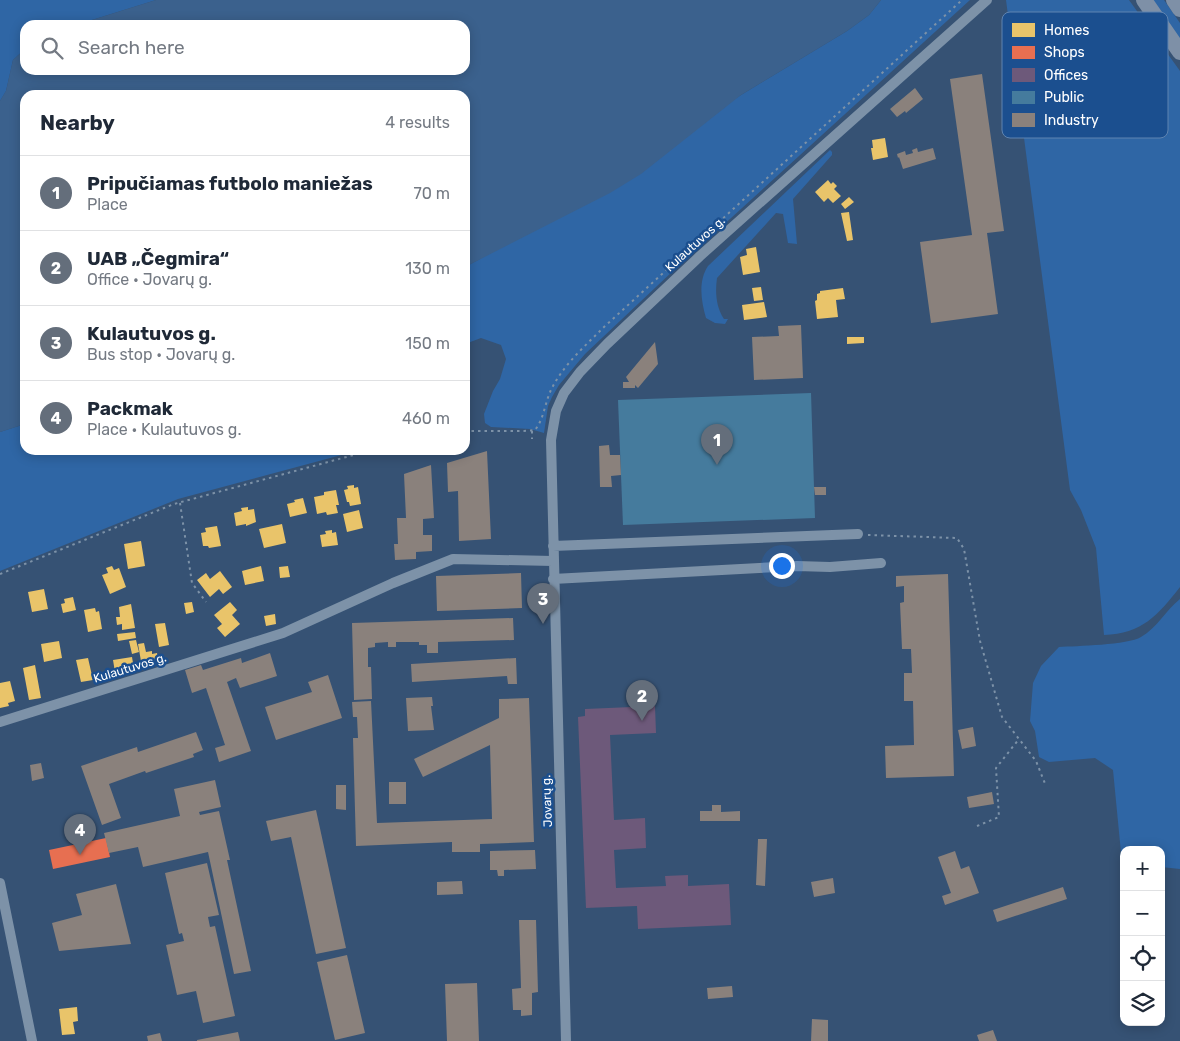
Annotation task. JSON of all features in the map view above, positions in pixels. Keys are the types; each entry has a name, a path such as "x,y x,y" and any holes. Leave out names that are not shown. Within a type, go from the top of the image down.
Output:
{"highway":[{"path":"1144,0 1152,12"},
{"path":"1174,0 1180,9"},
{"path":"1168,35 1180,52"}],"street":[{"name":"Kulautuvos g.","path":"0,722 283,633 392,583 453,559 553,561 552,430 559,403 580,372 642,309 987,0"},
{"path":"553,546 858,534"},
{"name":"Jovarų g.","path":"553,561 566,1041"},
{"path":"554,578 797,566 830,567 881,563"},
{"path":"0,883 32,1041"}],"path":[{"path":"532,431 532,439"},
{"path":"0,574 180,503 354,455"},
{"path":"180,503 192,583 206,602"},
{"path":"858,534 958,538 964,549 980,641 1002,717 1036,761 1046,786"},
{"path":"977,826 999,817 996,768 1019,739"}],"shaded area":[{"path":"0,0 156,0 92,20 20,20 20,54 13,60 6,91 0,101"},
{"path":"156,0 881,0 869,15 847,31 741,95 641,174 610,193 470,264 470,90 20,90 20,426 0,432 0,101 6,91 13,60 20,54 20,75 470,75 470,20 92,20"},
{"path":"881,0 970,0 674,270 585,354 559,385 552,397 548,406 544,433 530,429 491,427 485,423 484,414 500,379 506,359 501,345 481,338 470,342 470,264 847,31 869,15"},
{"path":"1006,0 1129,0 1138,12 1008,12"},
{"path":"1153,0 1164,0 1180,23 1180,40 1168,22 1168,12 1161,12"},
{"path":"1168,54 1180,71 1180,587 1156,614 1139,627 1117,634 1104,635 1096,548 1081,510 1070,490 1024,138 1168,138"},
{"path":"830,150 832,155 793,199 797,244 788,243 783,214 776,213 717,278 716,289 719,310 724,319 728,319 725,324 715,323 706,318 701,291 703,278 708,266"},
{"path":"20,426 20,455 341,455 178,499 0,571 0,432"},
{"path":"1180,599 1180,869 1165,867 1165,846 1120,846 1113,770 1095,758 1049,762 1039,757 1035,731 1030,721 1033,683 1041,666 1059,647 1102,645 1134,640 1152,629"}],"building: Homes":[{"path":"885,138 888,157 873,160 872,140"},
{"path":"828,180 831,184 833,182 837,186 834,189 841,196 833,203 828,198 824,202 815,192"},
{"path":"849,197 854,202 845,209 841,204"},
{"path":"849,212 853,240 847,241 841,213"},
{"path":"756,247 760,272 743,275 740,257 747,255 746,249"},
{"path":"761,287 763,300 754,301 752,288"},
{"path":"843,288 845,299 836,300 838,317 817,319 815,301 817,300 817,294 820,291"},
{"path":"764,302 767,317 744,320 742,305"},
{"path":"847,337 864,337 864,343 847,344"},
{"path":"354,485 354,488 358,487 361,504 350,506 344,490 348,489 347,486"},
{"path":"336,490 339,505 336,505 338,513 327,515 326,512 317,514 314,497 324,495 324,492"},
{"path":"303,498 307,513 290,517 287,504"},
{"path":"248,507 248,510 254,509 256,522 246,526 246,524 236,526 234,513 242,511 241,508"},
{"path":"359,510 363,528 347,532 343,514"},
{"path":"282,524 286,543 264,548 259,529"},
{"path":"217,526 221,546 209,548 208,546 203,546 201,533 206,532 205,528"},
{"path":"332,530 332,533 336,532 338,545 322,547 320,535 326,534 325,531"},
{"path":"141,541 145,566 128,569 124,544"},
{"path":"112,566 114,570 119,568 126,587 110,594 102,575 108,573 106,568"},
{"path":"261,566 264,581 245,585 242,571"},
{"path":"288,566 290,577 280,578 279,567"},
{"path":"220,571 232,587 223,594 219,589 210,597 197,580 206,573 210,579"},
{"path":"44,589 48,609 32,612 28,592"},
{"path":"73,597 76,610 63,613 61,604 65,603 64,599"},
{"path":"192,602 194,612 186,614 184,603"},
{"path":"230,602 237,610 232,615 240,624 225,637 217,628 222,624 214,615"},
{"path":"131,604 135,628 122,630 122,624 117,625 116,617 120,617 119,607"},
{"path":"95,608 96,612 99,611 102,629 88,632 84,610"},
{"path":"275,614 276,624 266,626 264,616"},
{"path":"165,623 169,645 159,647 155,624"},
{"path":"135,632 136,638 118,641 117,634"},
{"path":"136,640 139,652 132,654 129,641"},
{"path":"59,641 62,658 44,662 41,644"},
{"path":"144,643 146,652 152,651 152,654 157,653 159,664 142,667 138,644"},
{"path":"132,657 134,669 115,672 113,660"},
{"path":"88,658 93,680 81,682 76,660"},
{"path":"35,665 41,698 29,700 23,668"},
{"path":"10,681 15,701 8,703 9,706 0,708 0,683"},
{"path":"77,1007 78,1021 73,1022 75,1034 62,1035 59,1009"}],"building: Shops":[{"path":"106,838 110,857 53,869 49,850"}],"building: Offices":[{"path":"655,706 656,733 610,735 614,820 645,818 646,848 614,850 616,888 666,886 665,876 688,875 688,886 729,884 731,925 638,929 637,906 586,908 578,717 585,716 585,709"}],"building: Public":[{"path":"811,393 815,518 623,525 618,400"}],"building: Industry":[{"path":"982,74 1004,231 987,233 998,314 931,323 920,242 972,235 950,79"},
{"path":"915,88 923,99 906,113 905,111 897,117 890,109"},
{"path":"917,148 918,152 933,148 936,159 903,169 897,154 905,151 906,155 913,153 912,150"},
{"path":"801,325 803,378 754,380 752,337 779,336 778,326"},
{"path":"655,342 658,364 638,388 635,385 635,388 623,388 623,382 629,382 626,377"},
{"path":"609,445 610,455 620,455 621,475 611,476 612,487 600,487 599,446"},
{"path":"487,451 491,539 459,541 458,491 448,492 447,463"},
{"path":"431,465 434,518 423,519 423,535 432,535 432,551 416,552 416,559 395,560 394,544 398,544 397,518 406,518 404,474"},
{"path":"814,487 826,487 826,495 815,495"},
{"path":"521,573 522,608 437,611 436,576"},
{"path":"948,574 954,776 886,778 885,746 914,745 913,701 904,701 904,673 912,673 911,649 902,649 900,603 904,602 904,586 896,587 896,576"},
{"path":"513,618 514,640 438,642 438,653 427,653 427,645 419,645 419,642 396,642 396,647 388,647 388,642 375,643 375,647 368,648 368,667 371,667 372,699 354,700 352,623"},
{"path":"270,653 277,676 240,688 236,678 227,682 251,751 219,762 215,748 225,745 206,688 192,693 185,670 201,665 203,670 241,658 242,663"},
{"path":"516,658 517,684 508,684 507,676 412,682 411,664"},
{"path":"328,675 342,718 276,740 265,707 312,692 308,682"},
{"path":"432,697 433,706 431,706 434,730 408,731 406,698"},
{"path":"529,698 534,842 480,844 480,852 452,852 452,842 356,846 353,738 358,738 357,717 353,717 352,702 371,701 377,823 492,819 490,745 423,777 414,759 499,718 499,699"},
{"path":"973,727 976,746 962,749 958,730"},
{"path":"196,732 203,750 193,754 194,757 109,784 121,818 102,825 81,766 137,747 138,752"},
{"path":"41,763 44,778 32,781 30,765"},
{"path":"215,780 221,807 199,812 200,815 219,811 230,860 227,860 251,971 234,974 208,852 143,867 138,847 109,853 104,833 180,816 174,789"},
{"path":"389,782 406,782 406,804 389,804"},
{"path":"336,785 346,785 346,810 336,809"},
{"path":"992,792 994,804 969,808 967,797"},
{"path":"712,805 721,805 721,812 740,811 740,821 700,821 700,811 712,811"},
{"path":"316,810 346,948 316,954 291,837 271,841 266,821"},
{"path":"758,839 767,839 765,886 756,885"},
{"path":"535,850 536,869 504,870 504,876 498,876 497,870 490,870 490,851"},
{"path":"955,851 961,869 969,866 979,893 945,905 942,896 951,893 938,857"},
{"path":"207,863 219,915 208,917 210,927 215,926 235,1016 203,1023 196,991 177,995 166,945 184,941 182,933 179,934 165,873"},
{"path":"833,878 835,893 814,897 811,882"},
{"path":"462,881 463,894 437,895 437,882"},
{"path":"116,884 131,944 59,951 52,923 82,915 76,894"},
{"path":"1063,887 1067,899 997,922 993,910"},
{"path":"519,920 536,920 538,992 532,993 532,1015 521,1016 521,1010 513,1010 512,989 521,988"},
{"path":"347,955 365,1033 335,1040 317,962"},
{"path":"477,983 479,1041 447,1041 445,984"},
{"path":"732,986 733,997 708,999 707,988"},
{"path":"812,1019 828,1020 828,1041 811,1041"},
{"path":"993,1030 997,1041 979,1041 977,1035"},
{"path":"238,1032 240,1041 197,1041 197,1040"},
{"path":"160,1033 162,1041 148,1041 147,1036"}],"place":[{"name":"Pripučiamas futbolo maniežas","path":"717,465"},
{"name":"Kulautuvos g.","path":"543,624"},
{"name":"UAB „Čegmira“","path":"642,721"},
{"name":"Packmak","path":"80,855"}]}
